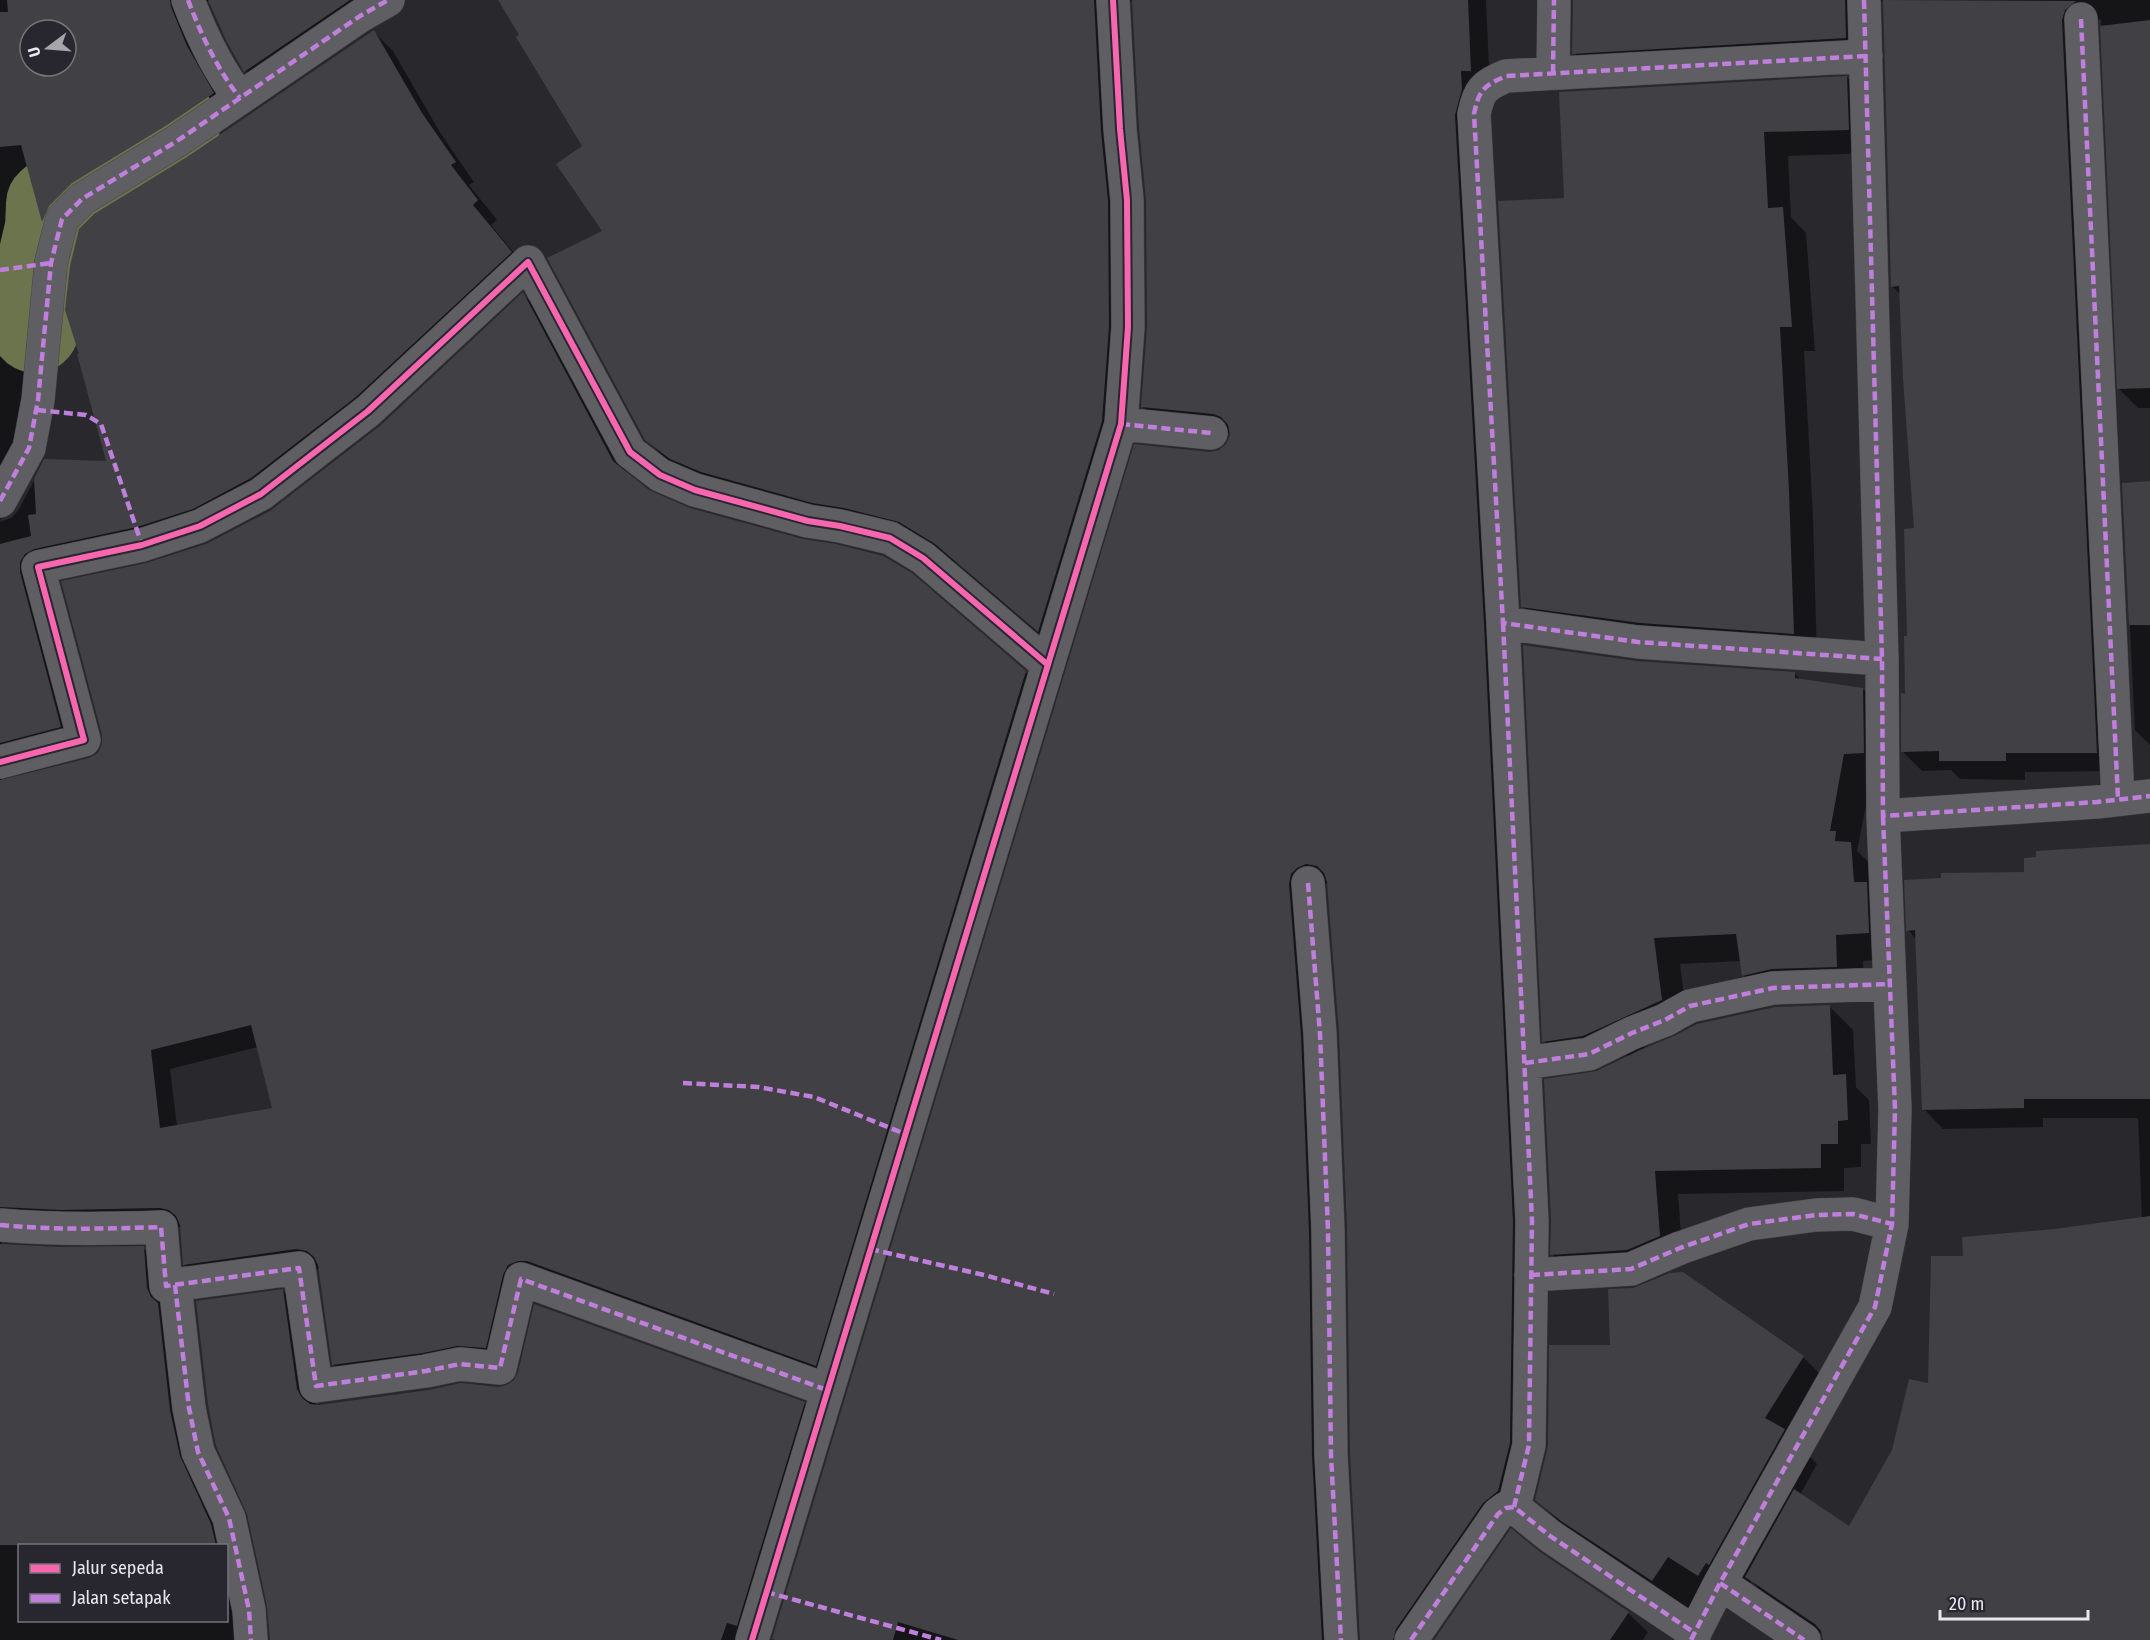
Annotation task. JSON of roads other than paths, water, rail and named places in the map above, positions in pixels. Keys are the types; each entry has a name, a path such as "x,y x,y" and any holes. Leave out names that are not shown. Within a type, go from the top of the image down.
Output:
{"street":[{"path":"188,0 202,33 236,92"},
{"path":"0,501 29,448 38,400 51,263 62,219 82,199 177,141 236,92 388,0"},
{"path":"752,1640 1121,424 1128,327 1127,200 1120,129 1113,0"},
{"path":"1553,73 1554,0"},
{"path":"1412,1640 1498,1514 1506,1508 1514,1507 1550,1536 1693,1636 1720,1582 1875,1306 1892,1224 1895,1109 1883,816 1882,659 1864,0"},
{"path":"2082,19 2118,799"},
{"path":"1514,1507 1529,1445 1532,1221 1503,623 1474,114 1478,96 1493,81 1506,76 1866,56"},
{"path":"0,762 84,740 38,567 142,545 200,526 261,494 368,411 528,262 630,452 645,464 660,475 695,490 808,521 890,538 924,558 1048,664"},
{"path":"1121,424 1211,433"},
{"path":"1503,623 1638,642 1882,659"},
{"path":"1883,816 2150,796"},
{"path":"1308,883 1320,1034 1328,1231 1331,1455 1341,1640"},
{"path":"1525,1063 1590,1054 1665,1020 1690,1006 1773,988 1890,984"},
{"path":"1531,1275 1631,1269 1680,1248 1749,1224 1816,1215 1853,1214 1892,1224"},
{"path":"0,1225 67,1229 160,1227 166,1286 299,1268 316,1386 460,1364 500,1368 521,1279 827,1390"},
{"path":"176,1285 189,1408 198,1452 229,1518 249,1610 251,1640"},
{"path":"1720,1582 1804,1640"}],"waterway":[{"path":"35,329 42,258 49,228 50,204 79,182 133,153 176,126"}]}
